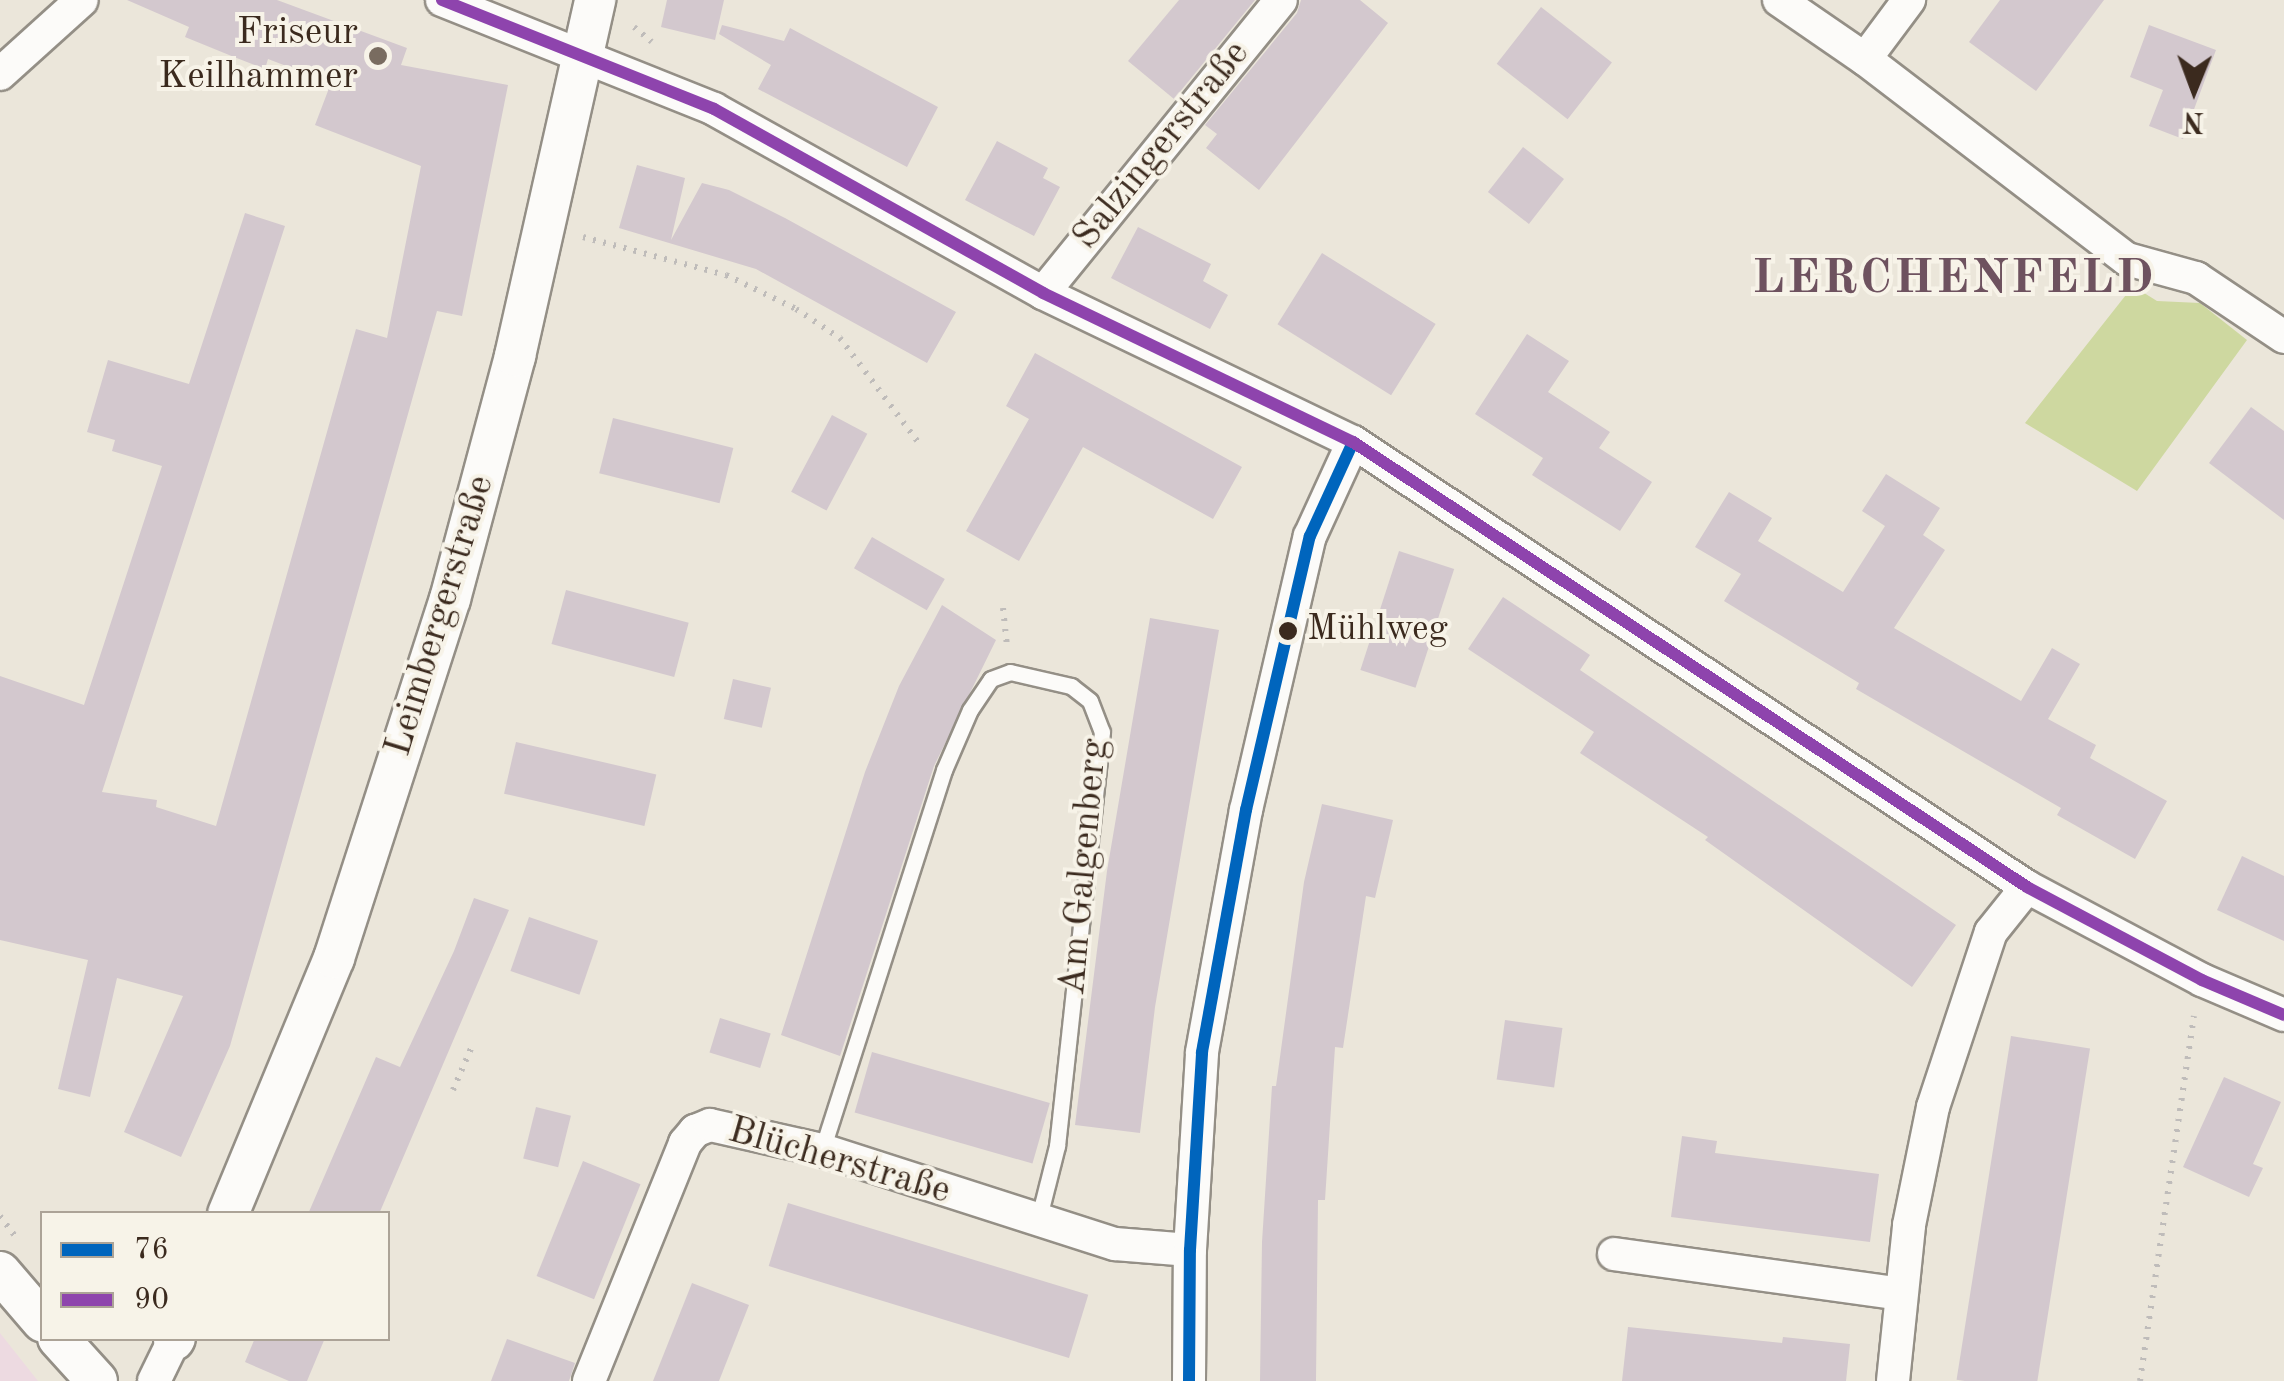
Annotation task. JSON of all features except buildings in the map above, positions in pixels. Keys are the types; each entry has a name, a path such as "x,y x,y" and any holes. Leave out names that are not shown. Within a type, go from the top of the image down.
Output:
{"street":[{"path":"0,74 82,0"},
{"path":"442,0 714,109 1043,293 1353,442 2027,887 2202,980 2284,1015"},
{"name":"Leimbergerstraße","path":"229,1211 334,958 450,599 515,356 595,0"},
{"name":"Salzingerstraße","path":"1043,293 1280,0"},
{"path":"1778,0 1864,59 2127,259 2196,278 2280,324"},
{"path":"1864,59 1908,0"},
{"path":"1189,1381 1190,1250 1202,1052 1246,810 1310,536 1353,442"},
{"path":"1893,1381 1900,1294 1934,1107 1991,932 2027,887"},
{"name":"Blücherstraße","path":"589,1381 684,1143 695,1131 710,1125 822,1150 1114,1244 1190,1250"},
{"path":"1614,1254 1900,1294"},
{"path":"0,1272 40,1319"},
{"path":"61,1341 97,1381"},
{"path":"154,1381 174,1341"}],"lane":[{"path":"822,1150 944,770 970,710 991,679 1010,672"},
{"name":"Am Galgenberg","path":"1010,672 1071,686 1090,700 1102,732 1058,1146 1038,1221"}],"path":[{"path":"634,27 663,48"},
{"path":"585,238 726,275 796,309 840,338 920,446"},
{"path":"1003,608 1010,672"},
{"path":"2140,1381 2188,1045 2202,980"},
{"path":"453,1090 472,1046"}],"shaded area":[{"path":"0,1333 38,1381 0,1381"}],"green space":[{"path":"2133,286 2157,301 2200,303 2247,340 2137,491 2025,423"}],"transit line":[{"name":"90","path":"442,0 714,109 1043,293 1353,442 2027,887 2202,980 2284,1015"},
{"name":"76","path":"1189,1381 1190,1250 1202,1052 1246,810 1310,536 1353,442"}],"place":[{"name":"Friseur Keilhammer","path":"378,56"},
{"name":"Mühlweg","path":"1288,631"}],"district":[{"name":"LERCHENFELD","path":"1954,280"}]}
